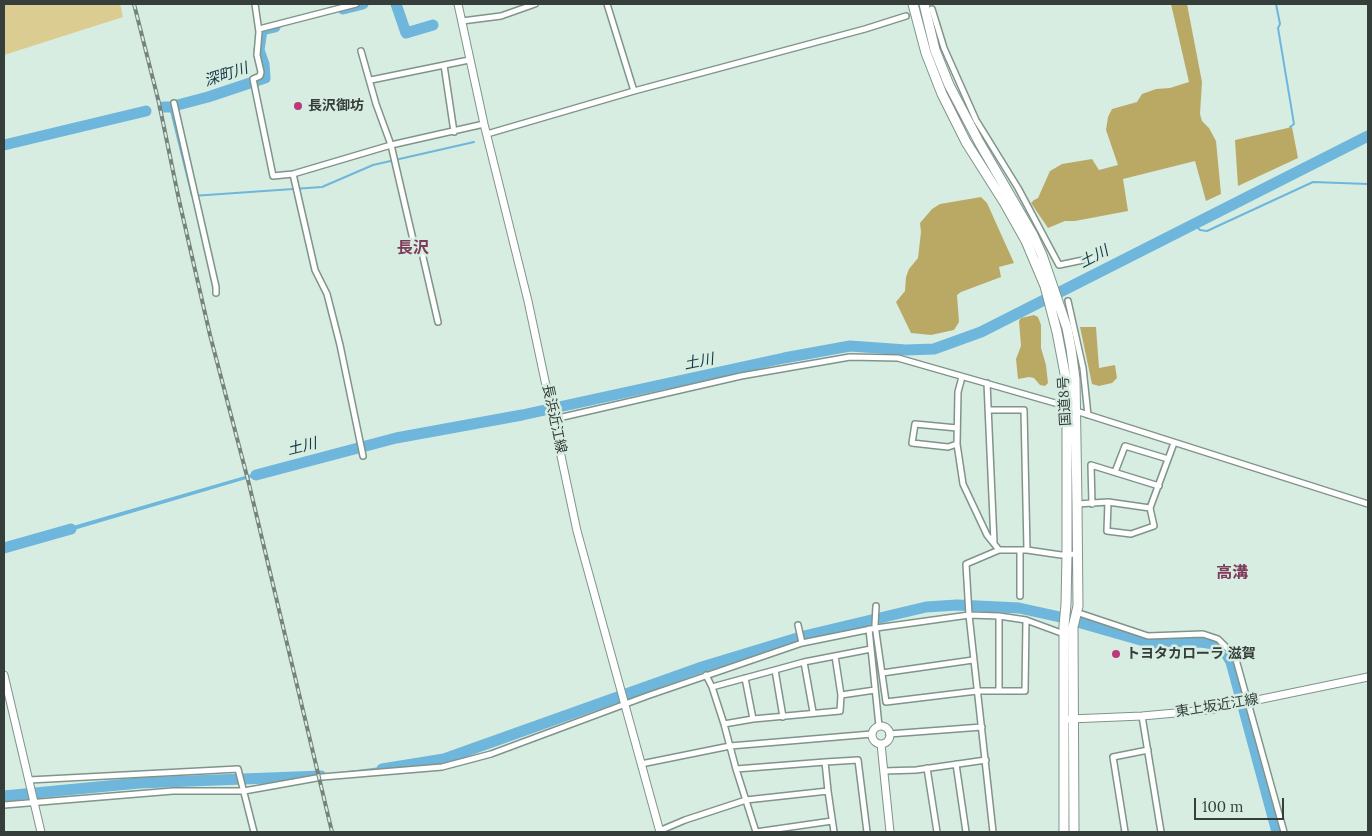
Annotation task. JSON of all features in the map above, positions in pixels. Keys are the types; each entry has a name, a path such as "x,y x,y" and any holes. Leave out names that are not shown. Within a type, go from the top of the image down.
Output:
{"highway":[{"name":"国道8号","path":"913,4 926,53 942,94 966,142 1004,202 1049,285 1066,379 1066,604 1074,719 1074,832"},
{"name":"国道8号","path":"924,4 935,50 949,85 1033,236 1049,285 1067,328 1075,379 1077,554 1080,610 1067,629 1064,719 1064,832"}],"main road":[{"name":"長浜近江線","path":"458,4 484,124 528,301 577,531 659,831"},
{"path":"4,675 41,832"},
{"name":"東上坂近江線","path":"1064,719 1142,716 1208,710 1368,677"},
{"path":"879,726 884,727 889,734 886,742 881,744 874,741 872,734 874,729 879,726"},
{"path":"881,744 890,832"}],"street":[{"path":"255,4 258,30 257,55 261,72 260,76 253,79 273,176 293,174 391,145 484,124"},
{"path":"258,30 356,4"},
{"path":"462,21 501,16 535,4"},
{"path":"607,4 634,91"},
{"path":"932,9 944,48 976,120 1018,188 1060,265 1094,258"},
{"path":"487,134 634,91 906,16"},
{"path":"361,51 371,80 376,104 391,145 414,244 420,244 438,322"},
{"path":"371,80 469,60"},
{"path":"444,64 454,132"},
{"path":"174,103 216,293"},
{"path":"293,174 315,270 327,294 340,345 364,456"},
{"path":"1068,301 1083,368 1088,414"},
{"path":"553,417 740,376 850,357 898,358 1067,405"},
{"path":"962,377 958,392 957,444 963,484 987,535 999,550"},
{"path":"987,383 994,544"},
{"path":"989,410 1024,410 1027,550"},
{"path":"1076,411 1368,504"},
{"path":"957,428 915,424 912,443 948,448 957,444"},
{"path":"1108,502 1107,531 1130,534 1154,526 1150,508 1174,443"},
{"path":"1115,472 1125,446 1168,459"},
{"path":"1092,504 1091,465 1159,486"},
{"path":"1077,504 1108,502 1150,508"},
{"path":"993,832 973,660 966,564 999,550 1027,550 1067,555 1077,554"},
{"path":"1020,550 1020,596"},
{"path":"876,607 875,627 886,702 977,691 1026,691 1026,620"},
{"path":"1080,610 1148,636 1203,634 1218,639 1235,656 1244,703 1284,832"},
{"path":"4,805 34,800 173,791 243,789 322,777 442,767 491,754 624,704 802,643 875,627 969,614 1026,620 1067,629"},
{"path":"999,616 999,691"},
{"path":"798,625 802,643"},
{"path":"869,629 879,726"},
{"path":"712,687 804,662 871,649"},
{"path":"724,724 813,712 840,711 841,695 835,656"},
{"path":"882,673 973,660"},
{"path":"804,662 813,712"},
{"path":"775,670 783,717"},
{"path":"706,675 724,724 756,832 832,821"},
{"path":"745,678 753,719"},
{"path":"841,695 875,690"},
{"path":"1142,716 1161,832"},
{"path":"889,734 982,727"},
{"path":"641,764 730,746 872,734"},
{"path":"1125,832 1113,757 1148,750"},
{"path":"736,769 858,760 867,832"},
{"path":"884,771 927,768 986,760"},
{"path":"825,762 834,832"},
{"path":"956,764 966,832"},
{"path":"927,768 937,832"},
{"path":"29,782 238,769 254,832"},
{"path":"659,831 685,820 746,800 828,792"}],"shaded area":[{"path":"4,4 120,4 123,17 4,55"},
{"path":"1171,4 1187,4 1202,82 1200,114 1202,121 1209,128 1216,141 1221,194 1206,201 1195,161 1123,179 1128,211 1075,221 1065,221 1048,228 1031,203 1038,198 1050,171 1062,164 1092,159 1099,170 1118,165 1106,130 1108,117 1112,109 1137,102 1142,94 1156,89 1170,88 1189,82"},
{"path":"1292,127 1298,158 1238,186 1235,140"},
{"path":"981,197 987,203 1014,263 999,267 1001,277 957,295 959,322 954,330 931,335 911,333 896,302 905,291 906,277 909,269 918,258 921,232 920,223 932,209 940,204"},
{"path":"1034,315 1038,317 1041,325 1041,348 1046,365 1048,383 1045,386 1040,385 1034,378 1018,379 1016,359 1021,346 1019,321 1021,318"},
{"path":"1080,327 1096,327 1099,368 1115,365 1117,378 1112,383 1099,386 1092,384"}],"water":[{"path":"269,469 270,472 57,535 56,531"},
{"path":"397,765 397,768 306,778 308,776"}],"waterway":[{"name":"深町川","path":"343,9 363,4"},
{"name":"深町川","path":"396,4 406,33 433,25"},
{"path":"1276,4 1280,24 1278,28 1294,124 1290,127"},
{"name":"深町川","path":"163,107 170,107 208,97 265,78 264,64 259,50 262,30 275,27"},
{"path":"170,107 192,196 322,187 373,165 474,142"},
{"name":"深町川","path":"4,145 146,111"},
{"name":"土川","path":"256,475 396,438 522,415 784,358 850,346 906,350 934,349 981,332 1368,136"},
{"path":"1194,224 1200,230 1207,231 1313,182 1368,184"},
{"name":"土川","path":"4,548 71,529"},
{"path":"382,769 444,759 702,667 804,636 926,607 957,605 1019,608 1060,617 1151,643 1201,642 1214,644 1225,652 1231,662 1277,832"},
{"path":"4,796 139,783 321,776"}],"railway":[{"path":"134,4 159,103 210,335 249,484 332,832"}],"place":[{"name":"長沢御坊","path":"298,106"},
{"name":"トヨタカローラ 滋賀","path":"1116,654"}],"district":[{"name":"長沢","path":"413,248"},
{"name":"高溝","path":"1232,573"}]}
